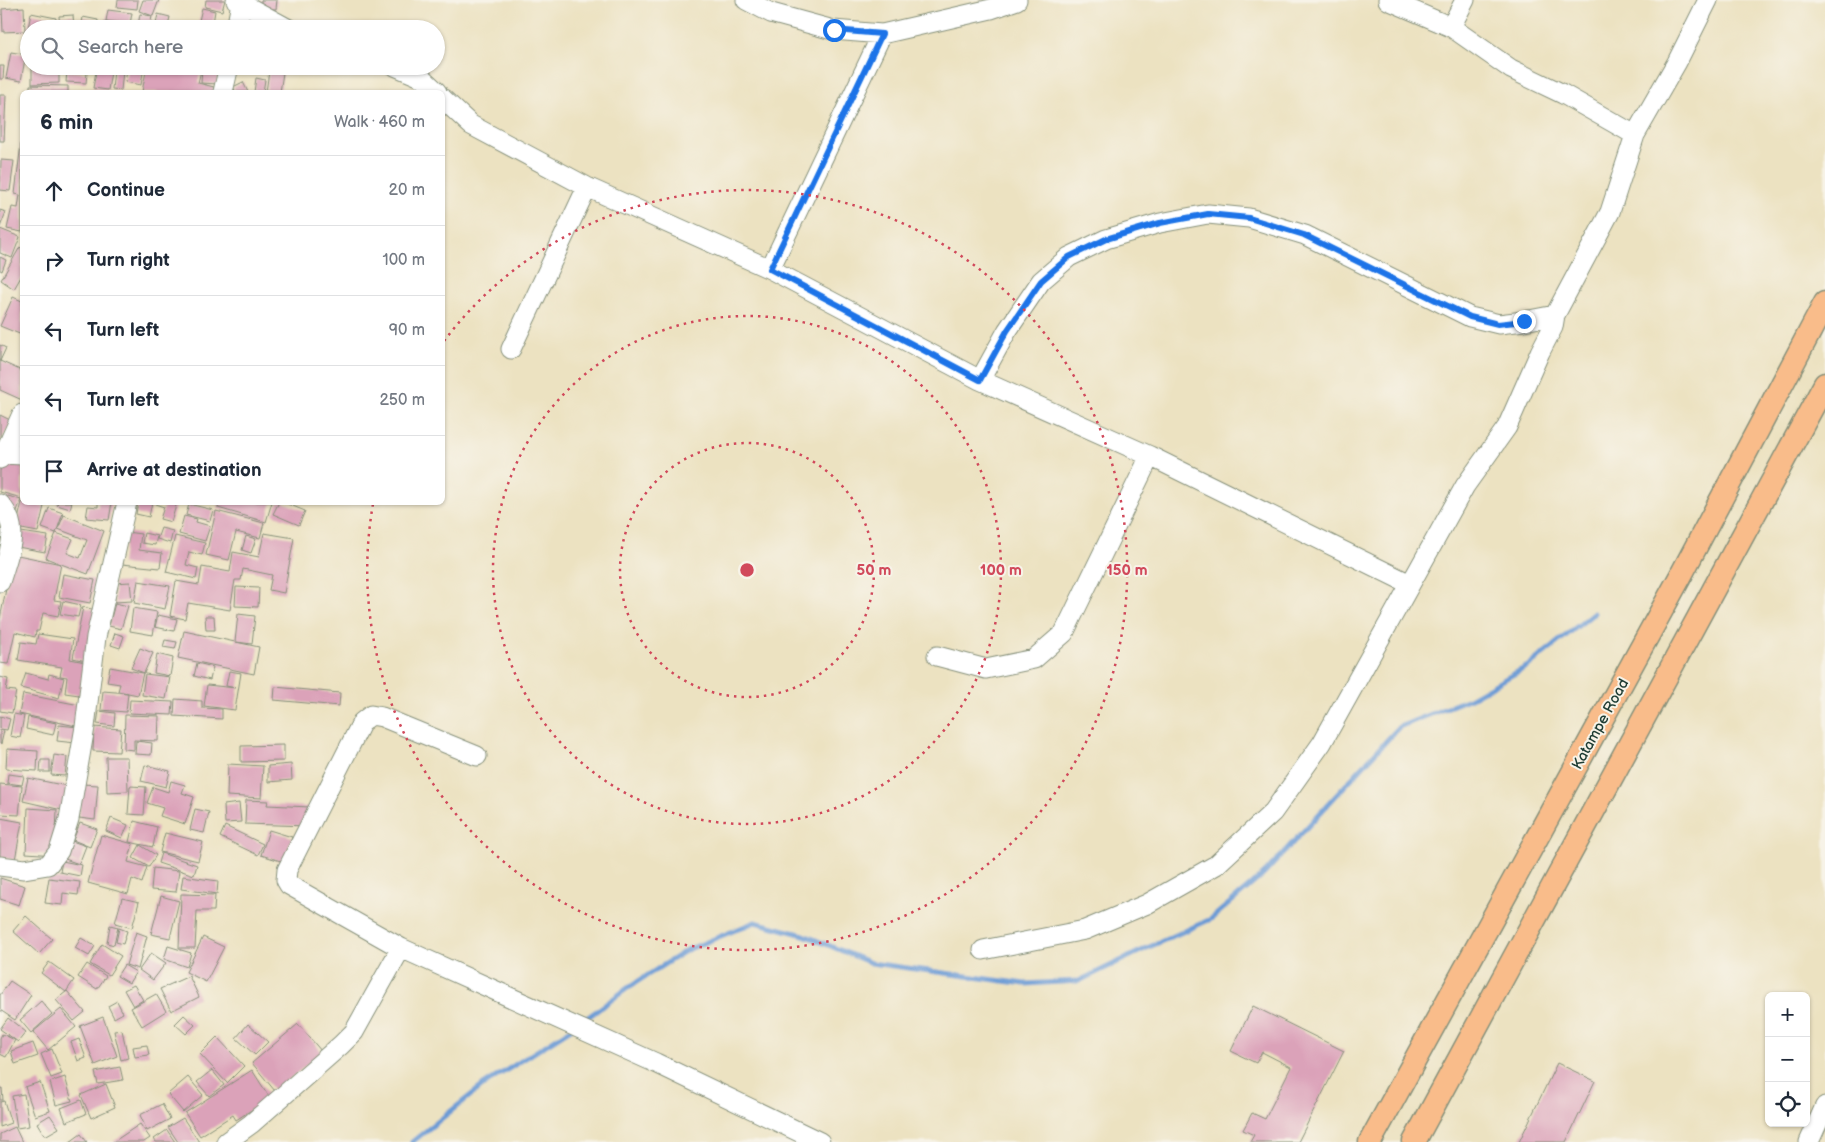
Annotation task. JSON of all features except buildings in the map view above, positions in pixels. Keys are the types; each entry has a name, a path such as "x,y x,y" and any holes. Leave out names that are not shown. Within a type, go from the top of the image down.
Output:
{"main road":[{"name":"Katampe Road","path":"1370,1142 1680,577 1825,303"},
{"path":"1414,1142 1825,384"}],"street":[{"path":"746,0 771,13 834,30 882,34 991,9 1017,0"},
{"path":"1388,0 1451,26 1511,70 1564,94 1635,135"},
{"path":"1451,26 1465,0"},
{"path":"983,950 1085,930 1147,904 1216,864 1273,812 1322,742 1464,486 1507,427 1540,352 1553,328 1555,315 1610,212 1635,135 1677,62 1708,0"},
{"path":"237,20 239,2 272,20"},
{"path":"770,269 882,34"},
{"path":"223,90 227,75"},
{"path":"416,75 421,77 434,90"},
{"path":"445,101 471,125 587,187 770,269 980,380 1150,456 1410,584"},
{"path":"511,349 587,187"},
{"path":"980,380 1007,331 1041,281 1069,257 1106,239 1160,223 1208,214 1249,218 1304,235 1470,317 1498,324 1555,315"},
{"path":"9,456 20,420"},
{"path":"938,656 986,668 1034,659 1064,633 1150,456"},
{"path":"0,504 9,514 13,540 0,582"},
{"path":"0,866 24,869 48,864 59,851 69,819 85,727 96,637 126,505"},
{"path":"477,756 382,717 371,715 362,722 287,870 286,880 289,885 401,948 656,1063 820,1142"},
{"path":"226,1142 251,1124 342,1045 354,1032 401,948"},
{"path":"1809,1142 1825,1106"}],"waterway":[{"path":"580,1023 629,987 687,950 755,922 804,935 871,963 1025,984 1079,981 1211,919 1264,874 1399,727 1471,698 1528,666 1594,613"},
{"path":"412,1142 485,1084 571,1029"}],"route":[{"path":"834,30 882,34 770,269 980,380 1007,331 1041,281 1069,257 1106,239 1160,223 1208,214 1249,218 1304,235 1470,317 1498,324 1524,321"}]}
